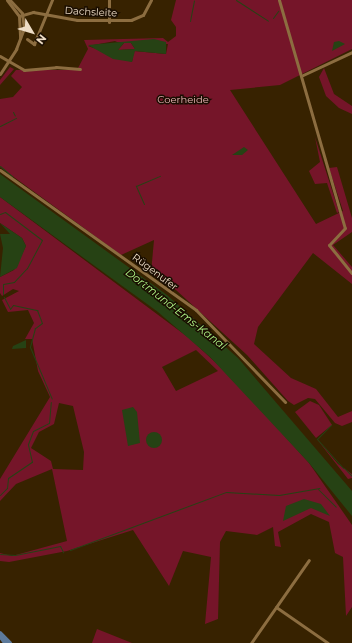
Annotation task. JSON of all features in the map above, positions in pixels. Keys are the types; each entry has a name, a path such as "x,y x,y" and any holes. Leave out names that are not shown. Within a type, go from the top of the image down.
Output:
{"main road":[{"path":"0,633 10,643"},
{"path":"0,636 5,643"}],"street":[{"path":"0,74 8,63 19,42 23,15 9,0"},
{"path":"9,0 19,16 19,42"},
{"path":"27,39 36,45 52,0"},
{"path":"109,0 110,22"},
{"name":"Dachsleite","path":"19,16 47,15 110,22 138,18 147,12 151,0"},
{"path":"279,0 303,75 345,228 329,245 352,273"},
{"path":"303,75 352,52"},
{"path":"0,56 8,63 24,70 56,67 80,70"},
{"name":"Rügenufer","path":"0,170 196,310 285,402"},
{"path":"251,643 308,560"},
{"path":"276,607 328,643"}],"green space":[{"name":"Coerheide","path":"176,0 352,0 352,49 280,85 230,90 316,224 343,211 329,168 337,167 352,218 352,232 333,245 352,267 352,284 313,253 258,327 254,344 291,378 316,389 338,417 352,411 352,422 342,426 335,423 315,399 308,398 294,405 288,401 247,355 176,290 151,273 154,240 121,255 0,167 0,99 13,97 22,87 11,76 16,70 77,70 88,49 84,40 163,38 168,42 176,36 176,27 171,20","holes":["115,41 168,44 166,54 134,51 132,62 88,46"]},
{"path":"124,43 131,43 135,49 118,50"},
{"path":"10,67 14,69 0,85 0,80"},
{"path":"324,68 334,94 352,106 352,114 339,108 326,96 319,77"},
{"path":"315,137 339,212 337,213 327,183 315,184 309,171 320,162"},
{"path":"0,197 189,338 229,375 309,463 352,525 352,607 346,616 343,557 335,553 329,522 311,514 278,532 281,547 275,546 273,527 257,535 226,531 220,542 218,619 205,624 211,557 183,551 169,586 133,530 67,551 9,562 0,561 0,553 12,556 67,541 52,469 16,484 0,501 0,479 50,397 38,371 32,339 25,339 34,323 28,310 8,312 2,300 19,291 13,289 2,296 0,293 0,277 14,270 26,246 22,238 0,223","holes":["196,350 218,371 176,391 162,367","59,403 73,406 84,452 83,470 53,469 51,461 31,448 39,432 54,424"]},
{"path":"310,401 319,405 332,425 316,438 295,412"},
{"path":"316,438 338,464 352,474 352,478 348,479"},
{"path":"97,629 132,643 92,643"}],"water":[{"path":"154,39 166,42 166,54 135,51 132,62 113,59 88,45","holes":["124,43 131,43 135,49 118,50"]},
{"path":"339,41 345,44 332,51 334,42"},
{"path":"244,147 248,150 242,155 232,155"},
{"name":"Dortmund-Ems-Kanal","path":"0,174 167,295 238,358 352,491 352,516 309,463 210,357 158,312 0,197"},
{"path":"0,223 22,238 26,246 17,268 0,277 3,248 0,234 10,234"},
{"path":"26,340 26,348 12,349 13,346"},
{"path":"133,407 137,412 140,443 128,446 122,410"},
{"path":"154,432 161,437 162,440 157,447 154,448 147,443 146,440 151,433"},
{"path":"304,499 321,504 330,516 311,508 283,521 286,506"}],"waterway":[{"path":"190,21 194,0"},
{"path":"236,0 268,21"},
{"path":"273,18 278,11"},
{"path":"13,112 15,116"},
{"path":"0,126 16,118"},
{"path":"0,166 12,176"},
{"path":"144,204 136,186 160,176"},
{"path":"0,214 5,212 42,240 27,268 14,282 3,284 3,294"},
{"path":"4,297 10,309 13,305 37,310 42,323 35,328 30,347 52,399"},
{"path":"0,495 7,488 8,478 32,462 28,444 33,431 49,423 51,402"},
{"path":"331,425 317,439 343,468"},
{"path":"344,468 352,476"},
{"path":"70,550 226,492 279,495 319,488"},
{"path":"318,489 336,507"},
{"path":"0,554 15,555 60,546 63,552"}]}
